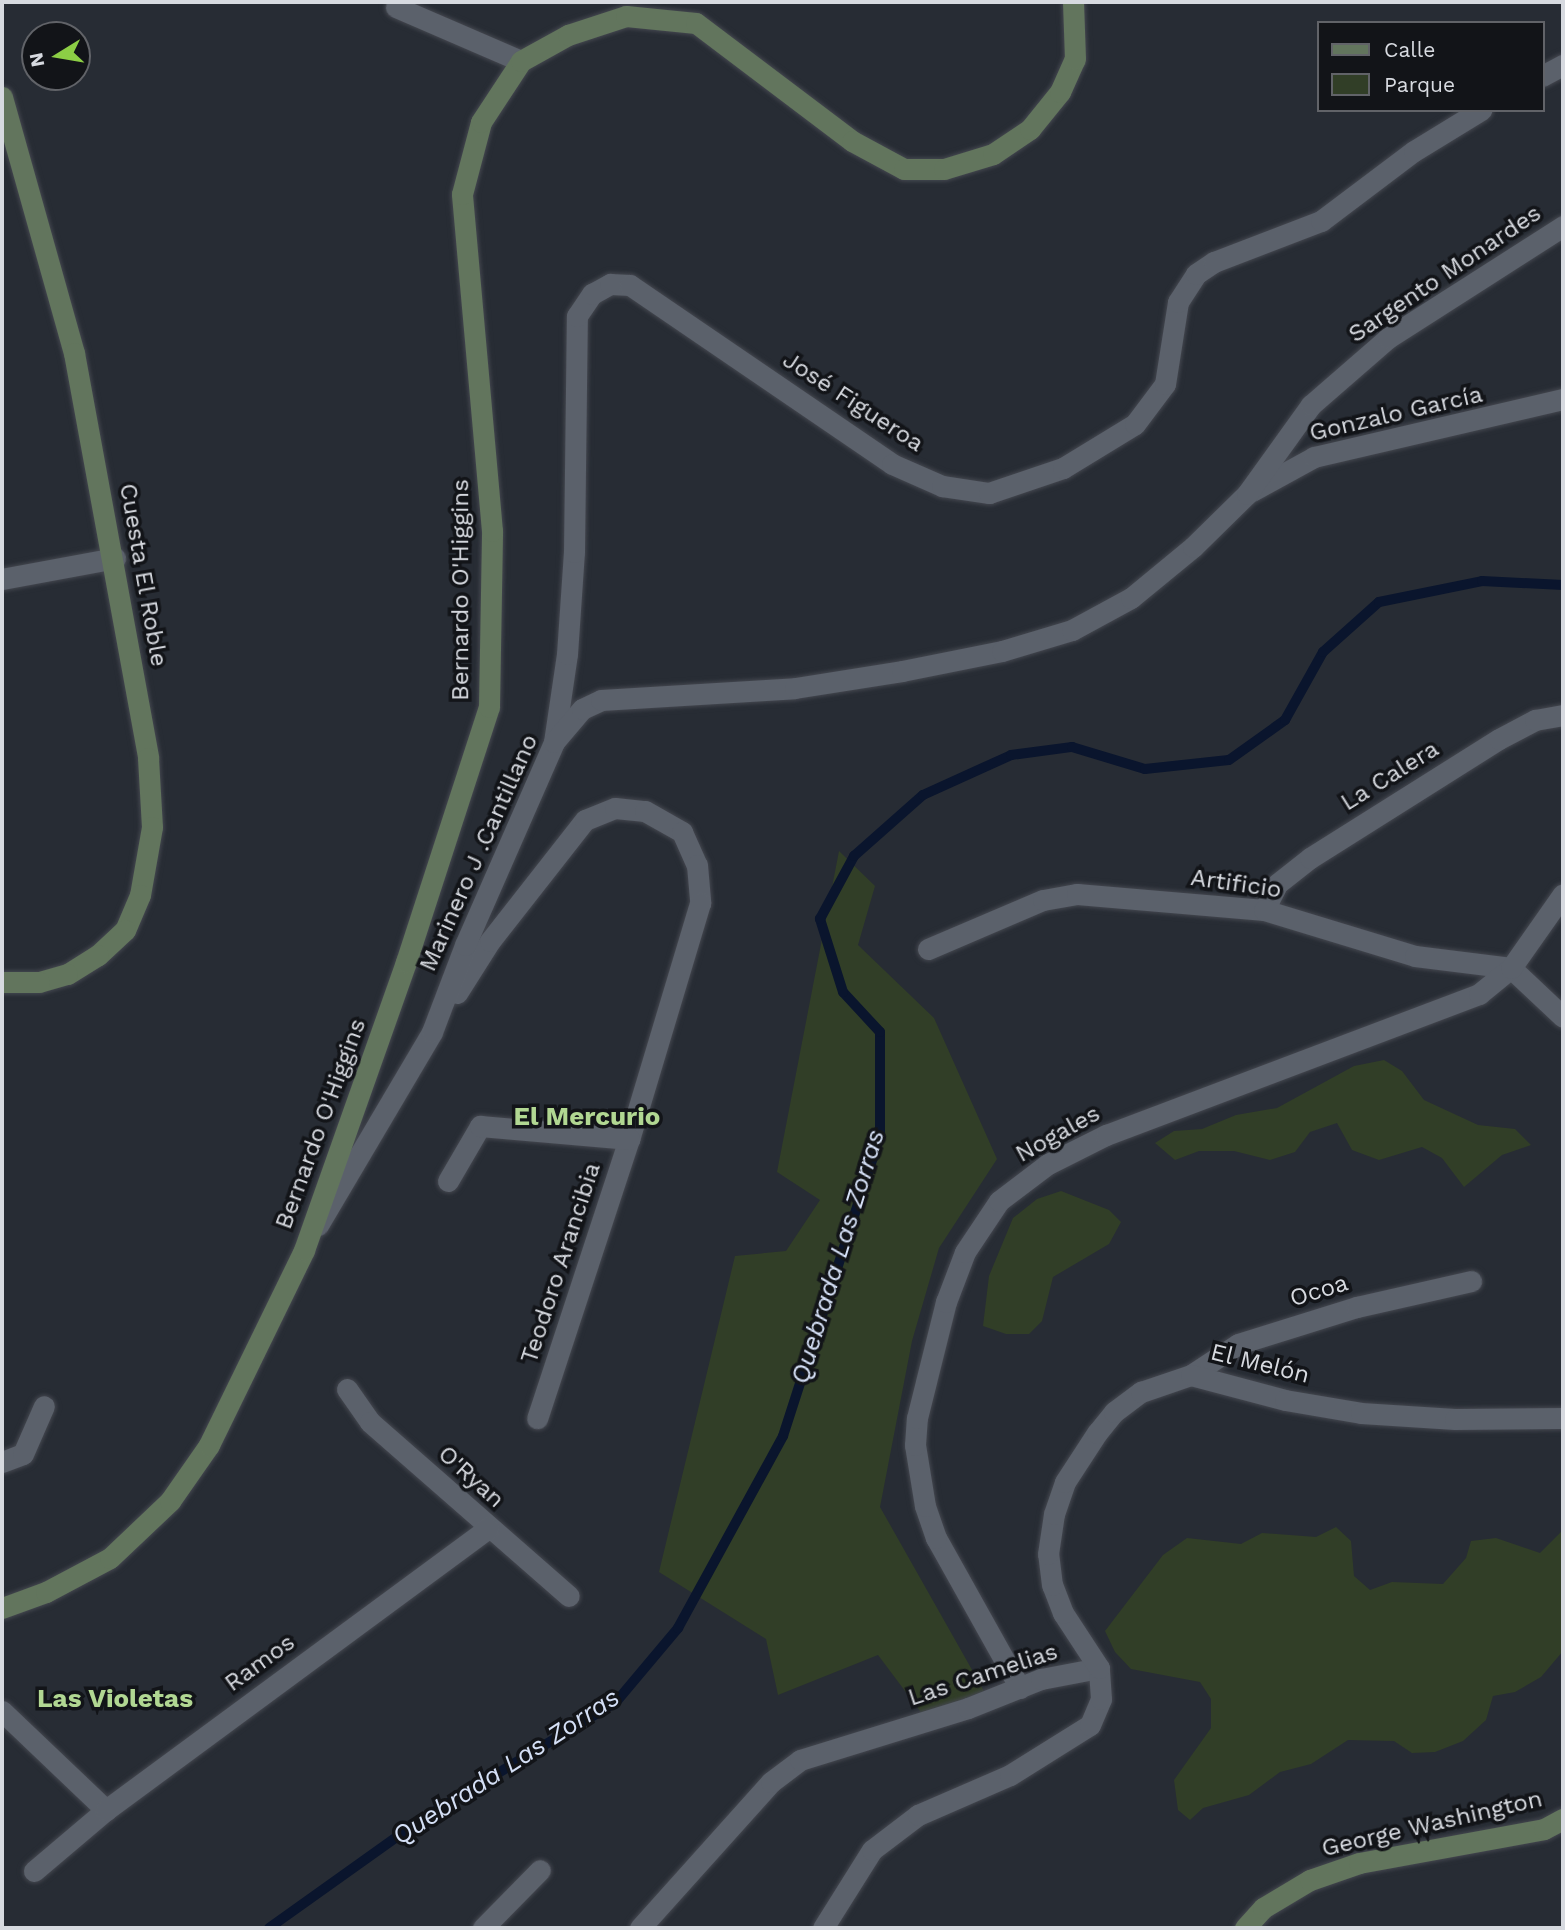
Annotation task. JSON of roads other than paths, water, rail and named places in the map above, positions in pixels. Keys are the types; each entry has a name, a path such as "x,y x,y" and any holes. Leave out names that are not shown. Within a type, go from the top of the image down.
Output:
{"main road":[{"name":"Bernardo O'Higgins","path":"2,1608 46,1592 110,1558 170,1501 209,1445 303,1250 406,962 489,707 492,530 462,194 481,122 521,61 568,35 626,16 696,23 852,141 904,169 944,169 993,154 1030,129 1060,92 1075,59 1073,2"},
{"name":"Cuesta El Roble","path":"2,97 74,353 115,558 148,758 152,827 140,895 125,930 98,955 67,974 39,982 2,982"},
{"name":"George Washington","path":"1245,1928 1263,1908 1310,1880 1359,1863 1544,1829 1563,1819"}],"street":[{"path":"396,7 521,61"},
{"path":"1544,75 1563,65"},
{"name":"José Figueroa","path":"554,742 567,654 574,552 577,316 592,295 610,284 630,285 892,464 942,486 989,493 1063,468 1142,417 1166,384 1178,302 1196,274 1232,254 1321,221 1414,151 1478,112"},
{"name":"Sargento Monardes","path":"1247,494 1311,405 1388,338 1563,226"},
{"name":"Gonzalo García","path":"1247,494 1314,457 1563,399"},
{"name":"Marinero J .Cantillano","path":"303,1250 432,1032 465,945 554,742 582,709 601,700 795,688 989,653 1072,630 1131,597 1193,547 1247,494"},
{"path":"2,579 115,558"},
{"name":"La Calera","path":"1264,910 1277,884 1310,858 1499,739 1535,720 1563,715"},
{"name":"Teodoro Arancibia","path":"432,1032 490,941 585,820 615,808 645,811 681,832 697,865 700,903 629,1139 537,1418"},
{"name":"Artificio","path":"928,949 1022,908 1077,894 1264,910 1415,956 1511,968"},
{"name":"Nogales","path":"1020,1688 936,1538 925,1506 915,1446 917,1418 946,1302 965,1252 999,1201 1048,1164 1106,1135 1479,993 1511,968 1563,894"},
{"path":"1511,968 1563,1017"},
{"path":"448,1181 480,1126 629,1139"},
{"name":"Ocoa","path":"1191,1374 1238,1344 1357,1307 1471,1281"},
{"name":"El Melón","path":"1100,1668 1063,1614 1052,1585 1048,1554 1054,1514 1065,1482 1114,1412 1141,1392 1191,1374 1284,1400 1361,1413 1455,1419 1563,1418"},
{"name":"O'Ryan","path":"347,1389 370,1422 488,1528 569,1596"},
{"path":"2,1462 23,1454 44,1406"},
{"name":"Ramos","path":"34,1871 106,1810 488,1528"},
{"path":"823,1928 872,1850 909,1822 1010,1775 1090,1725 1101,1699 1100,1668"},
{"name":"Las Camelias","path":"640,1928 771,1782 800,1760 1041,1679 1100,1668"},
{"path":"2,1711 106,1810"},
{"path":"483,1928 540,1870"}],"waterway":[{"name":"Quebrada Las Zorras","path":"269,1928 422,1819 616,1702 678,1628 783,1436 880,1135 880,1032 843,992 820,919 854,856 923,795 1011,755 1072,747 1145,769 1229,760 1285,720 1323,652 1379,602 1482,581 1563,585"}],"district":[{"name":"El Mercurio","path":"587,1117"},
{"name":"Las Violetas","path":"115,1699"}]}
